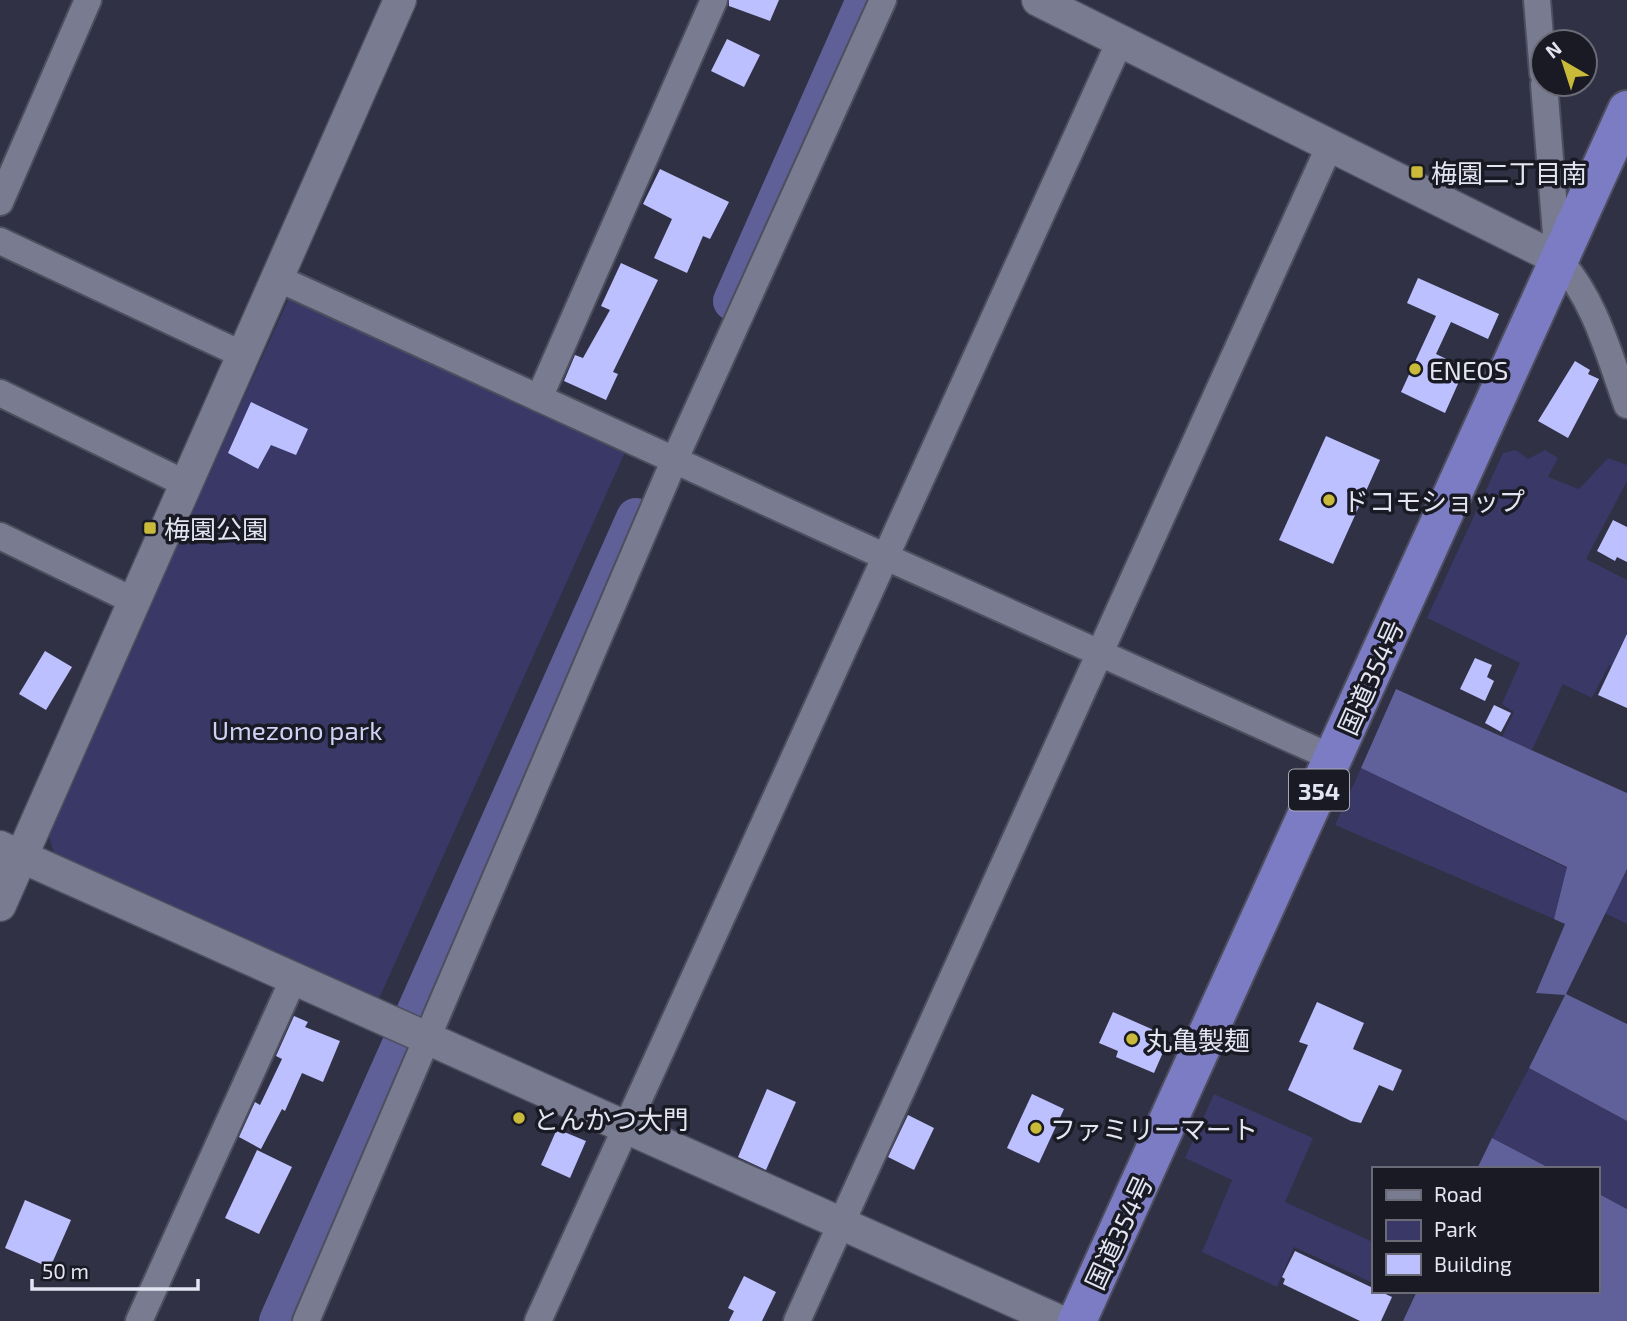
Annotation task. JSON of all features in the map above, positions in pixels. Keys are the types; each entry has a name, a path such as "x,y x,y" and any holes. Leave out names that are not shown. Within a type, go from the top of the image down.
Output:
{"highway":[{"name":"国道354号","path":"1077,1321 1627,110"}],"street":[{"path":"0,202 88,0"},
{"path":"0,905 11,852 134,601 400,0"},
{"path":"538,398 714,0"},
{"path":"306,1321 673,460 883,0"},
{"path":"1038,0 1558,259 1575,277 1593,313 1627,405"},
{"path":"1537,0 1539,28"},
{"path":"538,1321 1120,41"},
{"path":"1545,98 1558,259"},
{"path":"797,1321 1330,145"},
{"path":"0,241 243,355"},
{"path":"277,278 886,558 1334,758"},
{"path":"0,393 186,484"},
{"path":"0,536 134,601"},
{"path":"11,852 1059,1321"},
{"path":"139,1321 293,980"}],"green space":[{"name":"Umezono park","path":"289,298 627,448 377,1003 56,860 47,830"},
{"path":"1516,450 1528,459 1545,450 1558,458 1548,477 1579,489 1608,458 1627,465 1627,481 1586,559 1627,580 1627,641 1626,644 1622,643 1615,658 1627,663 1627,674 1609,665 1592,698 1563,684 1532,750 1502,737 1514,712 1502,704 1520,663 1427,618 1503,453"},
{"path":"1361,768 1567,868 1554,919 1335,825"},
{"path":"1627,869 1627,924 1605,913"},
{"path":"1529,1068 1627,1121 1627,1209 1599,1194 1599,1167 1547,1167 1492,1138"},
{"path":"1214,1094 1313,1138 1285,1202 1372,1242 1372,1283 1294,1247 1277,1287 1202,1252 1232,1180 1185,1158"}],"shaded area":[{"path":"1396,689 1627,793 1627,869 1566,994 1627,1024 1627,1121 1529,1068 1565,995 1536,993 1565,924 1554,919 1567,867 1361,768"},
{"path":"1492,1138 1547,1167 1478,1167"},
{"path":"1599,1194 1627,1209 1627,1321 1403,1321 1416,1293 1599,1293"}],"building":[{"path":"729,0 779,0 770,21 729,6"},
{"path":"727,39 760,55 744,87 711,71"},
{"path":"660,169 729,202 710,239 703,236 687,273 654,258 672,219 643,204"},
{"path":"621,263 658,280 613,372 618,374 606,400 564,381 575,355 583,358 610,310 601,306"},
{"path":"1418,278 1499,314 1488,339 1451,322 1436,354 1465,368 1445,413 1401,392 1436,316 1407,303"},
{"path":"1575,361 1590,370 1588,374 1599,379 1568,438 1538,421"},
{"path":"251,402 308,429 296,455 271,445 258,469 228,453"},
{"name":"ドコモショップ","path":"1326,436 1380,460 1333,564 1279,540"},
{"path":"1613,520 1627,527 1627,562 1617,557 1615,561 1597,551"},
{"path":"1627,634 1627,708 1598,695"},
{"path":"45,651 72,667 46,710 19,694"},
{"path":"1475,658 1492,665 1487,677 1494,681 1485,701 1460,689"},
{"path":"1494,705 1511,713 1501,732 1485,723"},
{"path":"1317,1002 1364,1023 1353,1049 1402,1070 1393,1091 1379,1085 1361,1123 1351,1121 1288,1090 1308,1045 1299,1042"},
{"name":"丸亀製麺","path":"1113,1012 1165,1035 1159,1048 1164,1050 1154,1073 1116,1057 1118,1051 1099,1043"},
{"path":"294,1016 308,1022 305,1027 340,1041 323,1082 302,1073 285,1111 282,1109 261,1149 239,1137 255,1102 260,1105 282,1059 276,1056"},
{"path":"767,1089 796,1102 766,1170 738,1157"},
{"name":"ファミリーマート","path":"1032,1094 1064,1109 1039,1163 1007,1148"},
{"path":"908,1115 934,1128 914,1170 888,1157"},
{"path":"557,1129 586,1141 570,1178 541,1165"},
{"path":"257,1150 292,1167 259,1234 225,1218"},
{"path":"25,1200 71,1220 50,1268 5,1248"},
{"path":"1295,1251 1372,1288 1372,1293 1383,1293 1392,1297 1381,1321 1360,1321 1283,1284 1285,1279 1282,1277"},
{"path":"744,1276 776,1292 762,1321 729,1321 734,1311 728,1308"}],"waterway":[{"path":"733,301 866,0"},
{"path":"279,1321 636,518"}],"place":[{"name":"梅園二丁目南","path":"1417,172"},
{"name":"ENEOS","path":"1415,369"},
{"name":"ドコモショップ","path":"1329,500"},
{"name":"梅園公園","path":"150,528"},
{"name":"丸亀製麺","path":"1132,1039"},
{"name":"とんかつ大門","path":"519,1118"},
{"name":"ファミリーマート","path":"1036,1128"}]}
